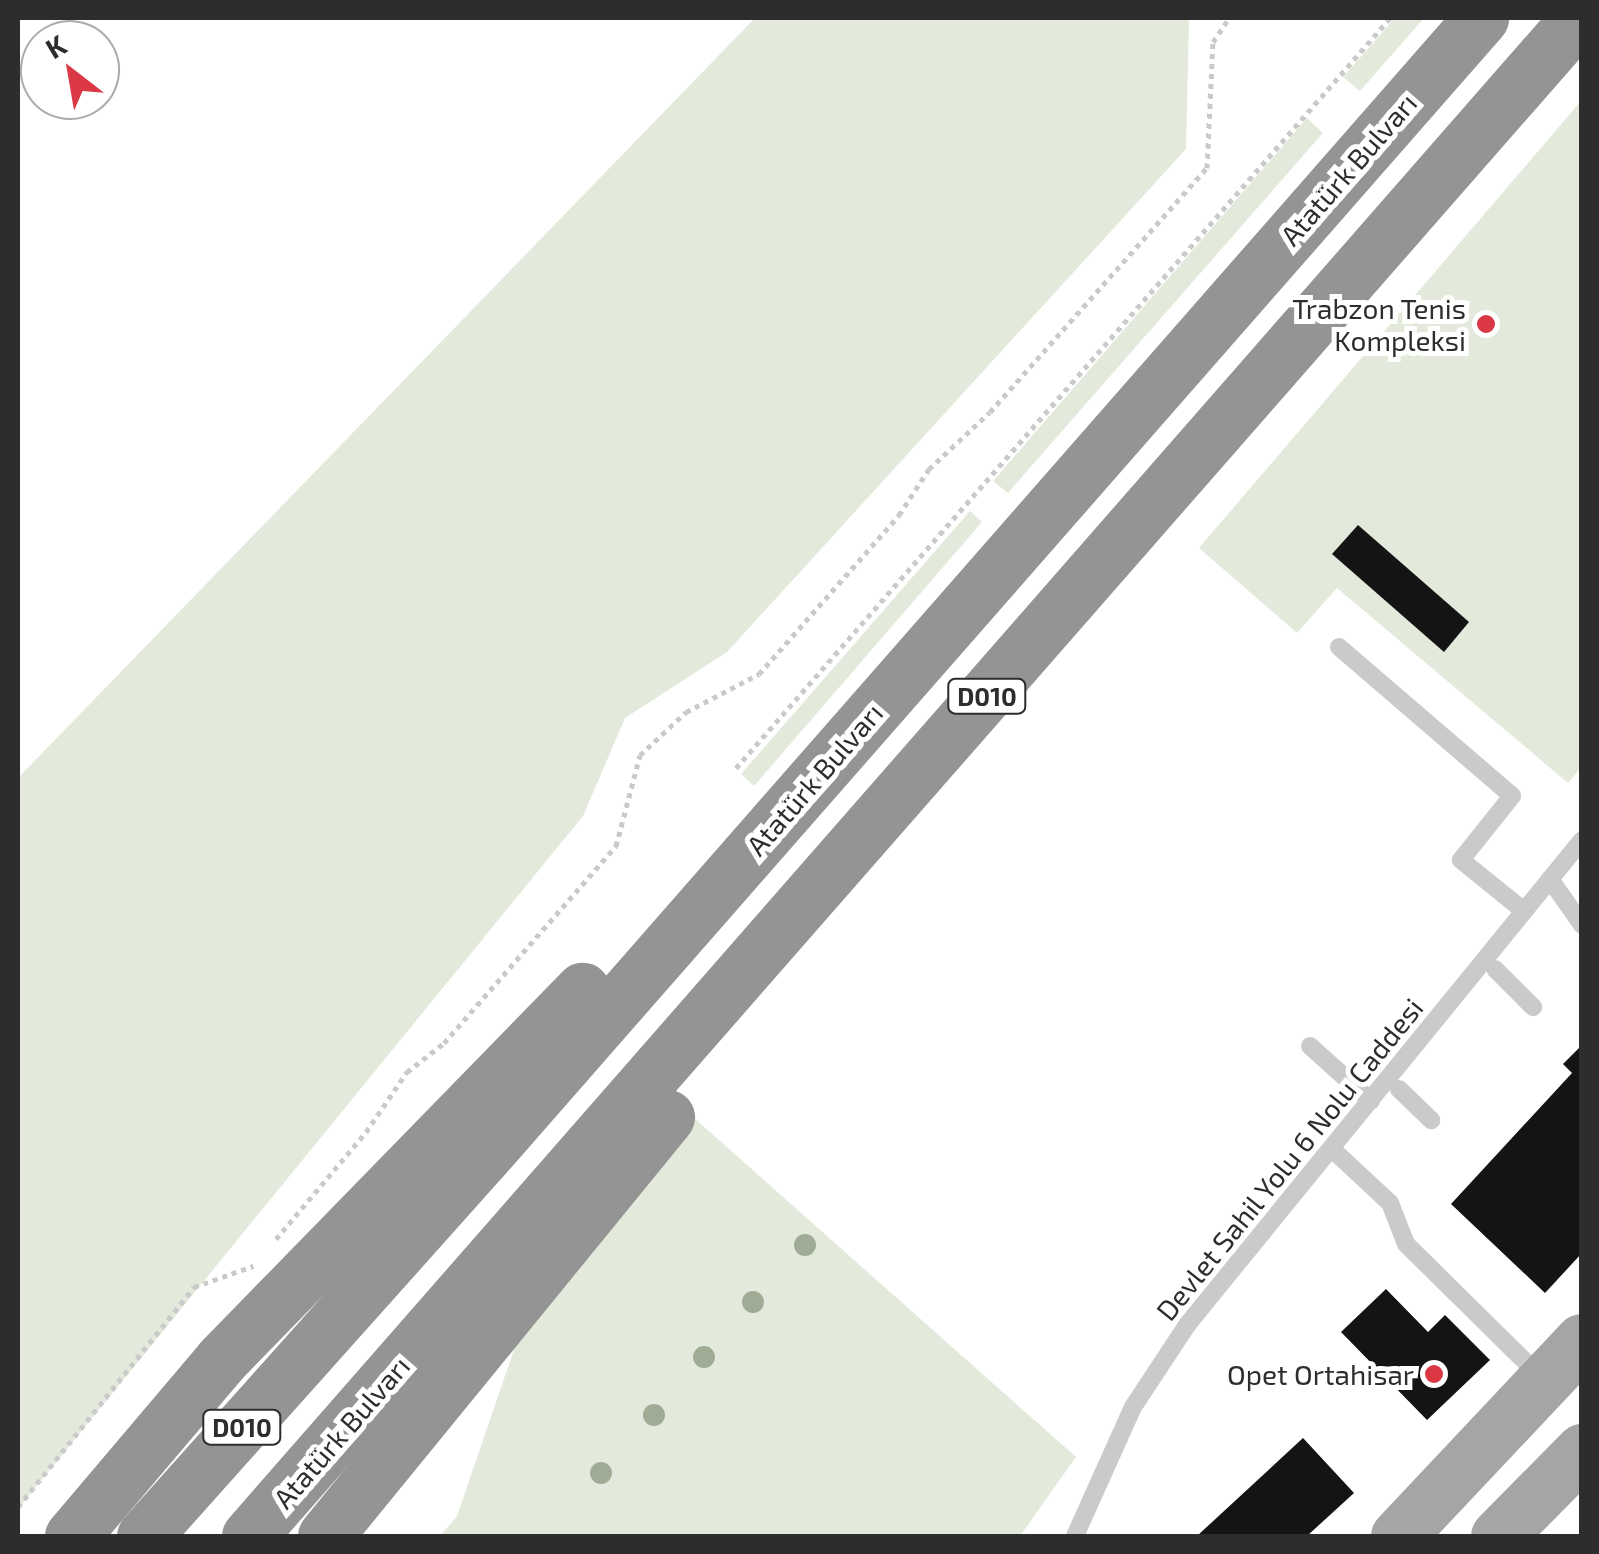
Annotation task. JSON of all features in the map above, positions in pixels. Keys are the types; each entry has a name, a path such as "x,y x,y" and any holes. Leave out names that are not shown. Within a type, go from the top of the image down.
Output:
{"highway":[{"name":"Atatürk Bulvarı","path":"144,1536 1480,18"},
{"name":"Atatürk Bulvarı","path":"249,1536 1578,18"},
{"path":"72,1536 222,1359 788,776 1025,538"},
{"path":"324,1536 806,945 1083,586"}],"main road":[{"path":"1398,1536 1582,1340"},
{"path":"1498,1536 1582,1452"}],"lane":[{"path":"1339,647 1512,796 1461,860 1524,910"},
{"name":"Devlet Sahil Yolu 6 Nolu Caddesi","path":"1075,1536 1134,1406 1187,1325 1582,840"},
{"path":"1550,879 1582,924"},
{"path":"1494,969 1533,1007"},
{"path":"1310,1046 1371,1101"},
{"path":"1399,1089 1431,1120"},
{"path":"1332,1148 1390,1203 1406,1244 1544,1380"}],"path":[{"path":"266,1251 366,1132 407,1072 444,1043 616,846 640,755 686,712 759,674 899,514 929,469 990,412 1208,168 1213,42 1229,18"},
{"path":"736,768 1390,18"},
{"path":"18,1507 194,1288 253,1266"}],"green space":[{"path":"755,18 1189,18 1186,149 727,652 625,718 583,816 18,1509 18,778"},
{"path":"1395,18 1424,18 1360,91 1343,77"},
{"name":"Trabzon Tenis Kompleksi","path":"1581,101 1581,768 1568,783 1337,588 1297,633 1199,548"},
{"path":"1307,118 1323,133 1008,493 993,481"},
{"path":"970,511 982,522 754,786 741,774"},
{"path":"693,1117 1076,1457 1020,1536 440,1536 457,1516 519,1335"}],"building":[{"path":"1358,525 1469,622 1444,652 1332,554"},
{"path":"1582,1045 1582,1253 1545,1293 1451,1204 1572,1073 1563,1064"},
{"path":"1386,1289 1428,1332 1445,1315 1490,1360 1427,1420 1341,1332"},
{"path":"1303,1438 1354,1493 1307,1536 1197,1536"}],"place":[{"name":"Trabzon Tenis Kompleksi","path":"1486,324"},
{"name":"Opet Ortahisar","path":"1434,1374"}]}
